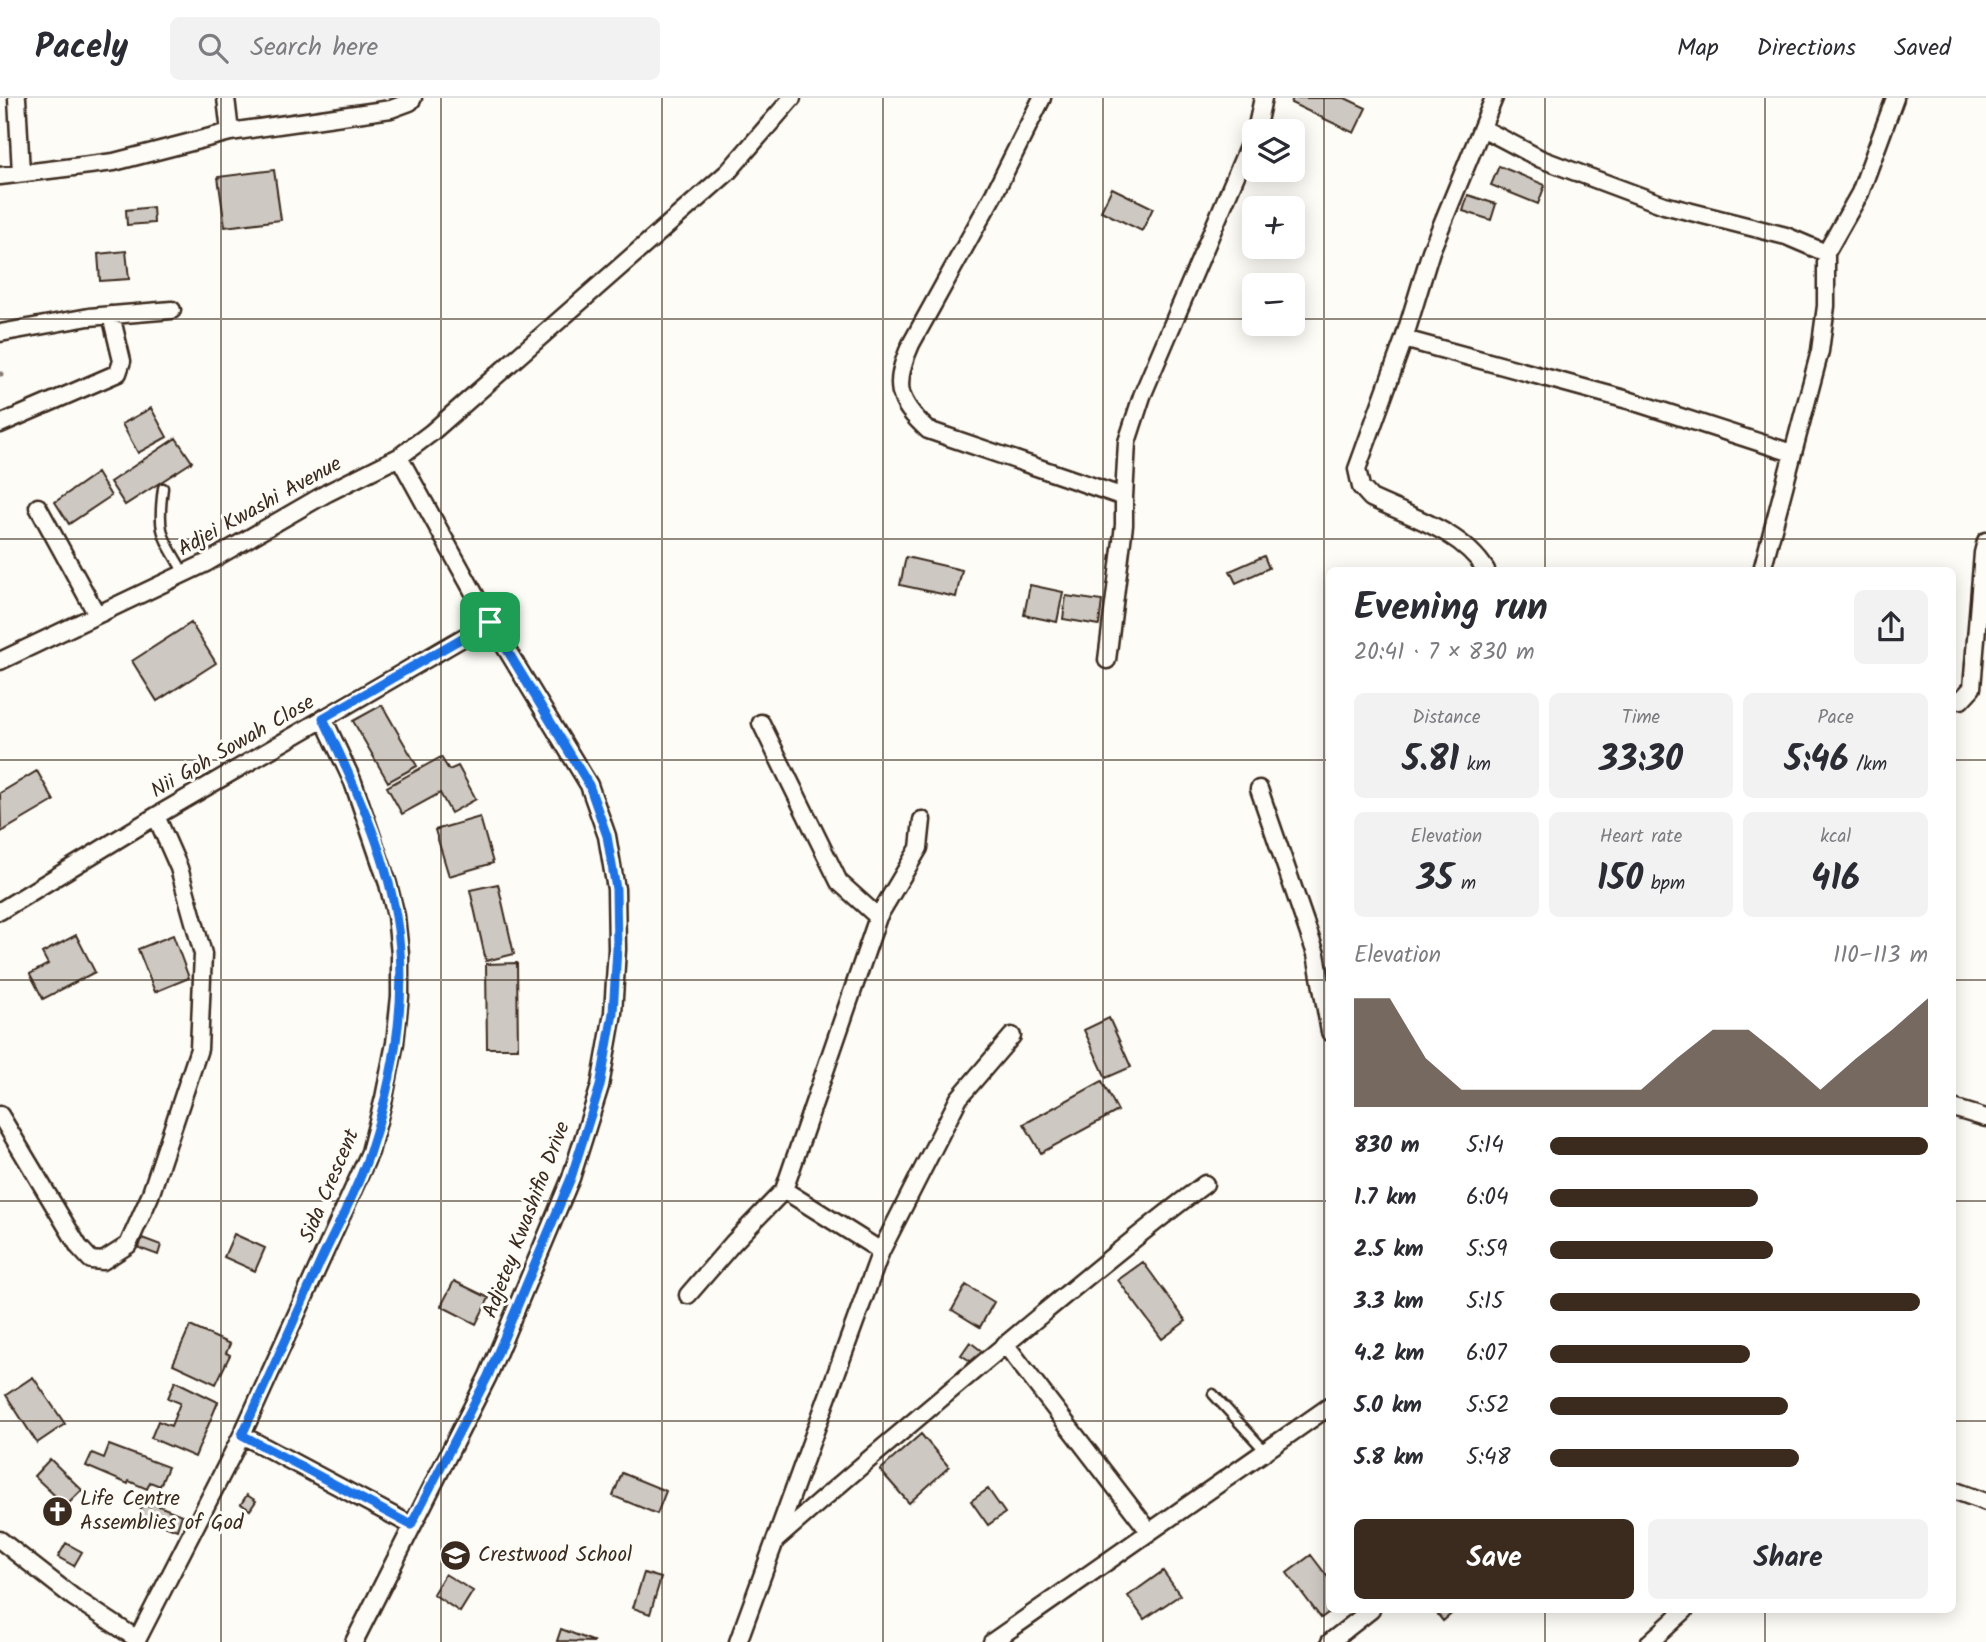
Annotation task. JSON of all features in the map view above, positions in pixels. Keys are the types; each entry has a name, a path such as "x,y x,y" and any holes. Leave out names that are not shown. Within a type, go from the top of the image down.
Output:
{"street":[{"path":"17,98 21,173"},
{"path":"226,98 230,132"},
{"path":"0,176 114,162 230,132 391,109 410,102 413,98"},
{"name":"Adjei Kwashi Avenue","path":"0,661 184,573 363,473 399,457 431,433 728,172 792,98"},
{"path":"1041,98 994,194 911,344 901,365 899,390 909,413 928,430 1124,497"},
{"path":"1107,660 1124,525 1127,442 1142,396 1257,126 1263,98"},
{"path":"1484,567 1473,551 1454,537 1371,498 1361,487 1357,469 1404,339 1431,251 1494,98"},
{"path":"1763,567 1820,351 1826,306 1826,253 1860,193 1895,98"},
{"path":"1482,128 1541,159 1664,205 1786,236 1826,253"},
{"path":"0,333 111,315 172,310"},
{"path":"0,424 118,373 122,361 111,315"},
{"path":"1404,339 1628,400 1792,453"},
{"name":"Adjetey Kwashifio Drive","path":"354,1642 488,1376 571,1178 600,1086 613,1013 617,949 616,889 607,836 589,785 490,622 399,457"},
{"path":"37,508 96,613"},
{"path":"1956,700 1961,701 1972,688 1986,541"},
{"name":"Nii Goh Sowah Close","path":"0,911 156,816 490,622"},
{"name":"Sida Crescent","path":"136,1640 242,1435 370,1152 395,1043 400,996 396,916 388,884 353,782 323,718"},
{"path":"761,723 839,882 878,917"},
{"path":"1259,789 1316,954 1326,1010"},
{"path":"0,1115 79,1247 91,1260 103,1261 128,1245 150,1196 199,1049 204,954 178,868 156,816"},
{"path":"688,1295 784,1190 878,917 919,848 922,820"},
{"path":"738,1642 881,1251 959,1098 1012,1036"},
{"path":"1956,1109 1986,1118"},
{"path":"775,1540 1005,1344 1205,1184"},
{"path":"784,1190 881,1251"},
{"path":"1005,1344 1149,1531"},
{"path":"996,1641 1326,1409"},
{"path":"242,1435 411,1525"},
{"path":"1956,1491 1986,1502"},
{"path":"0,1540 73,1597 136,1640"},
{"path":"1330,1642 1367,1613"},
{"path":"1650,1642 1682,1613"}],"lane":[{"path":"163,488 159,517 161,534 184,573"},
{"path":"1213,1394 1266,1452"}],"building":[{"path":"1293,98 1345,98 1366,108 1354,133 1291,103"},
{"path":"1499,166 1545,185 1538,204 1491,185"},
{"path":"274,170 281,220 225,227 218,177"},
{"path":"1112,188 1153,208 1142,231 1101,211"},
{"path":"1468,195 1496,204 1491,220 1463,211"},
{"path":"153,207 154,223 127,225 126,210"},
{"path":"126,251 129,279 100,281 98,254"},
{"path":"151,408 167,437 138,453 122,424"},
{"path":"176,438 192,462 125,505 110,482"},
{"path":"97,473 111,496 69,524 55,502"},
{"path":"1264,556 1269,568 1236,583 1230,571"},
{"path":"906,557 962,570 956,597 900,585"},
{"path":"1030,585 1063,592 1057,622 1024,615"},
{"path":"1066,596 1102,601 1099,625 1063,619"},
{"path":"191,623 216,663 157,701 132,661"},
{"path":"382,705 417,766 388,782 353,721"},
{"path":"441,757 449,770 458,766 476,799 451,813 440,793 402,814 387,787"},
{"path":"37,771 54,801 1,832 0,793"},
{"path":"480,817 493,863 449,876 435,830"},
{"path":"498,884 514,954 486,961 470,890"},
{"path":"76,935 95,972 43,999 30,974 48,964 42,953"},
{"path":"173,935 189,978 155,992 138,949"},
{"path":"517,963 518,1048 487,1048 486,964"},
{"path":"1109,1018 1131,1067 1106,1078 1084,1030"},
{"path":"1102,1081 1118,1111 1041,1153 1024,1124"},
{"path":"234,1234 265,1248 255,1271 224,1257"},
{"path":"142,1238 161,1245 158,1255 139,1248"},
{"path":"1143,1262 1186,1321 1162,1339 1118,1280"},
{"path":"454,1281 489,1298 476,1324 441,1306"},
{"path":"966,1285 994,1302 980,1327 952,1310"},
{"path":"190,1326 230,1344 226,1353 230,1355 216,1384 173,1364"},
{"path":"970,1342 983,1352 975,1364 961,1355"},
{"path":"33,1377 65,1424 37,1443 6,1395"},
{"path":"175,1381 218,1402 195,1457 151,1438 158,1421 171,1426 180,1403 168,1398"},
{"path":"921,1434 949,1467 909,1503 880,1470"},
{"path":"109,1445 168,1467 160,1486 150,1482 147,1489 129,1481 128,1484 86,1466 92,1453 104,1458"},
{"path":"50,1459 82,1490 66,1506 34,1476"},
{"path":"622,1473 666,1491 657,1514 613,1496"},
{"path":"988,1489 1005,1513 988,1525 971,1501"},
{"path":"247,1495 256,1501 250,1510 241,1504"},
{"path":"151,1503 182,1515 177,1530 139,1515 143,1504 150,1507"},
{"path":"66,1543 82,1552 74,1566 58,1557"},
{"path":"1311,1555 1326,1575 1328,1613 1321,1618 1287,1573"},
{"path":"1163,1571 1180,1595 1144,1619 1128,1596"},
{"path":"644,1573 661,1578 650,1614 633,1608"},
{"path":"445,1574 473,1591 460,1612 433,1594"},
{"path":"1436,1613 1452,1613 1443,1621"},
{"path":"561,1629 595,1642 557,1641"}],"place":[{"name":"Life Centre Assemblies of God","path":"57,1511"},
{"name":"Crestwood School","path":"455,1555"}],"route":[{"path":"490,622 589,785 607,836 616,889 617,949 613,1013 600,1086 571,1178 488,1376 411,1525 242,1435 370,1152 395,1043 400,996 396,916 373,837 353,782 323,718 490,622"}]}
